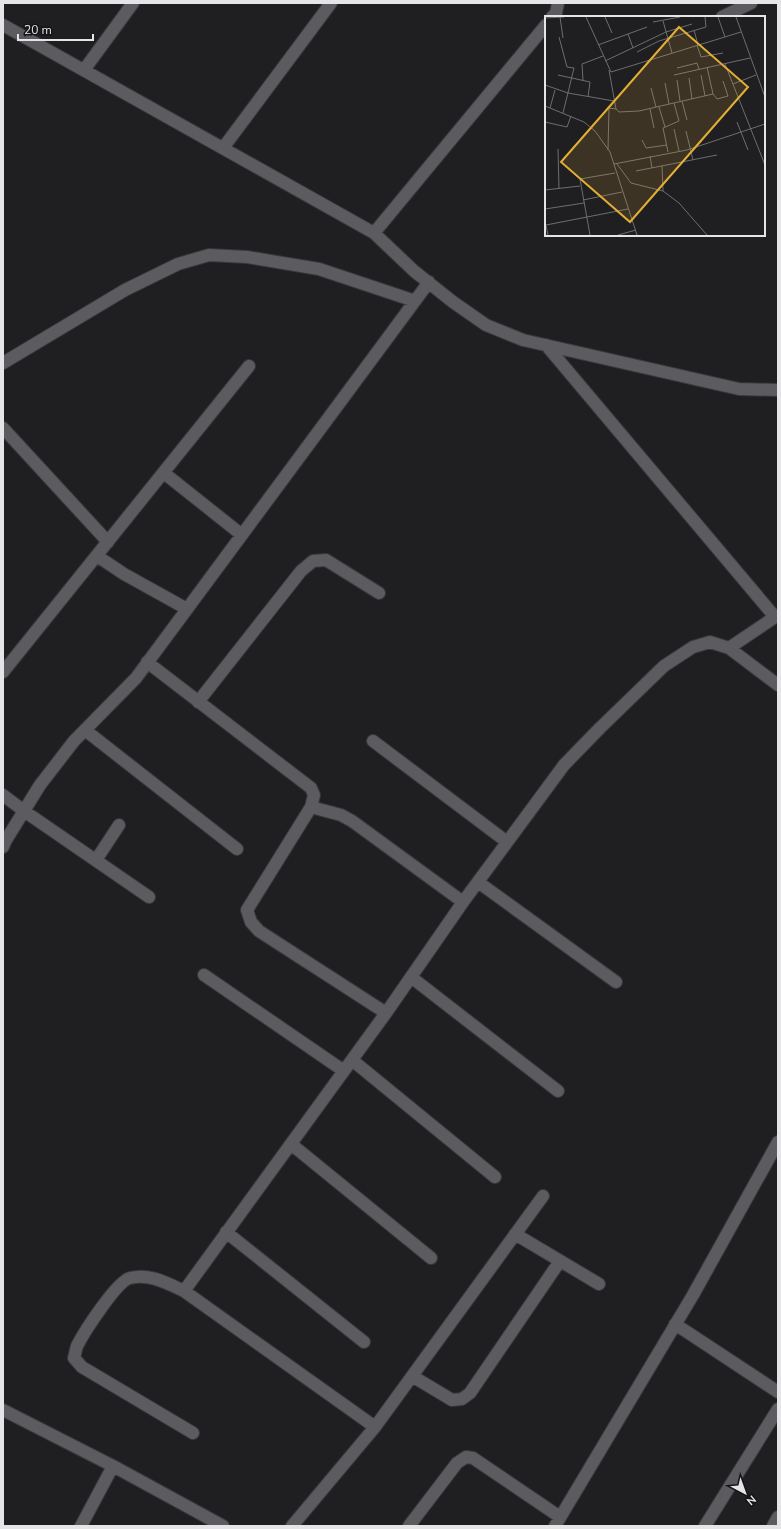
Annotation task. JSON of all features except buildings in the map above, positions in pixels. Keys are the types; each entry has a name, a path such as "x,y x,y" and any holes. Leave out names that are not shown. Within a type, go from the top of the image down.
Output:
{"street":[{"path":"84,70 133,3"},
{"path":"223,148 331,3"},
{"path":"553,16 556,13 558,3"},
{"path":"724,16 751,3"},
{"path":"3,25 374,233 428,282 486,325 523,340 739,389 778,390"},
{"path":"374,233 545,26"},
{"path":"3,363 125,290 178,264 208,255 247,257 319,270 415,301"},
{"path":"3,848 6,840 40,785 74,741 136,678 428,282"},
{"path":"546,345 775,617 729,648"},
{"path":"3,672 249,366"},
{"path":"3,428 108,542"},
{"path":"164,473 242,535"},
{"path":"97,556 124,574 187,610"},
{"path":"198,702 302,571 313,561 326,560 379,593"},
{"path":"184,1291 386,1013 463,902 507,842 564,765 600,728 664,666 693,647 710,642 729,648 778,685"},
{"path":"148,662 311,788 314,795 311,807 247,910 250,922 259,931 386,1013"},
{"path":"84,730 237,849"},
{"path":"373,741 507,842"},
{"path":"3,795 149,897"},
{"path":"311,807 341,815 352,821 463,902"},
{"path":"96,860 119,825"},
{"path":"478,882 616,982"},
{"path":"204,975 344,1071"},
{"path":"411,977 558,1091"},
{"path":"352,1060 495,1177"},
{"path":"409,1526 457,1463 466,1457 473,1458 558,1522 693,1295 778,1142"},
{"path":"291,1144 431,1258"},
{"path":"292,1526 375,1427 543,1196"},
{"path":"226,1232 364,1342"},
{"path":"516,1234 599,1284"},
{"path":"412,1376 452,1400 462,1399 470,1393 560,1261"},
{"path":"193,1434 82,1367 74,1358 77,1347 111,1295 129,1278 145,1276 165,1282 184,1291 375,1427"},
{"path":"675,1324 778,1392"},
{"path":"705,1526 778,1408"},
{"path":"3,1410 113,1466 223,1526"},
{"path":"81,1526 113,1466"},
{"path":"773,1526 778,1517"}]}
